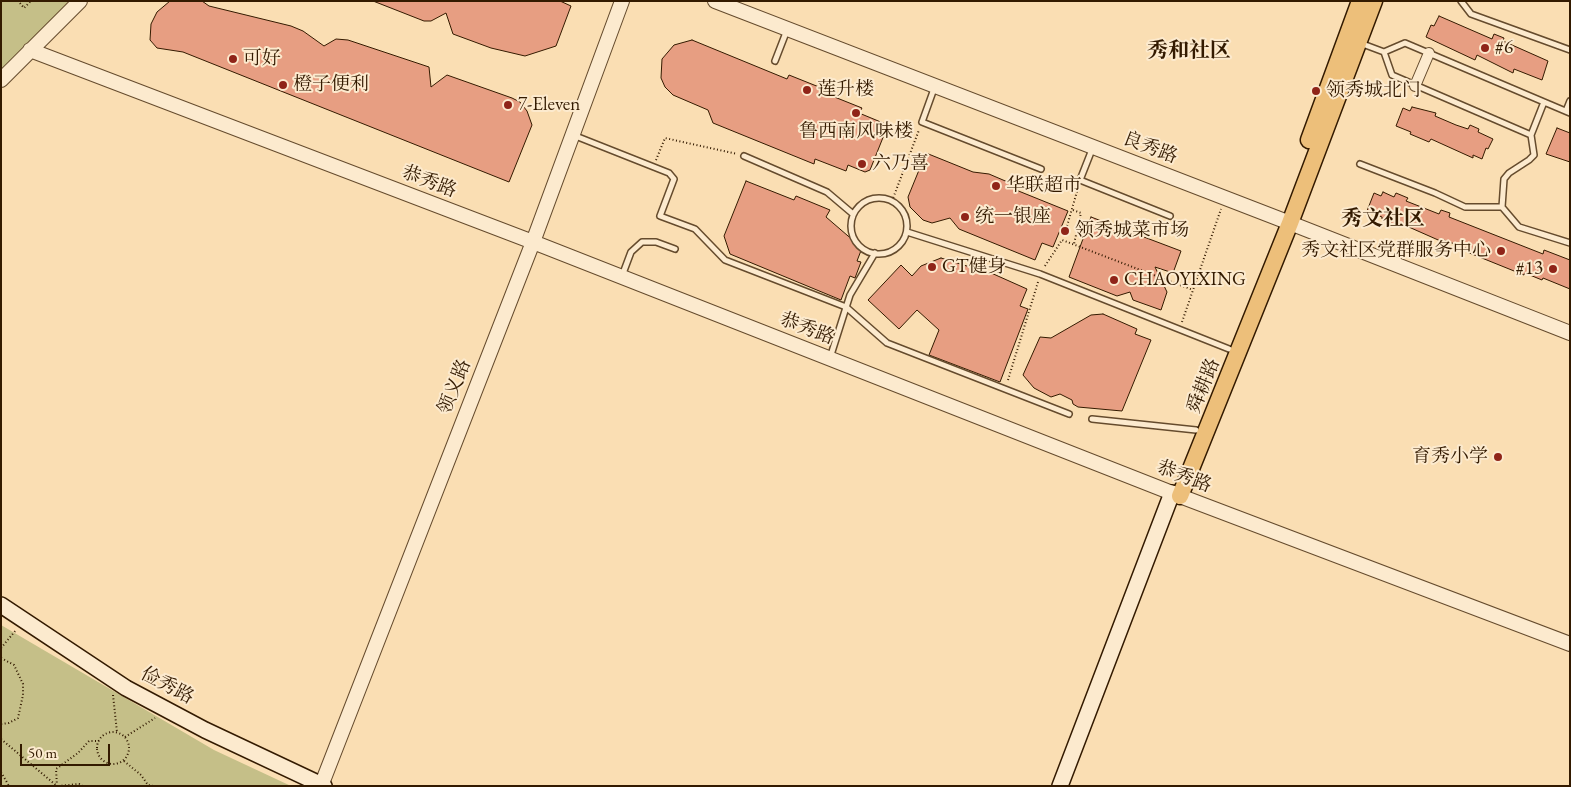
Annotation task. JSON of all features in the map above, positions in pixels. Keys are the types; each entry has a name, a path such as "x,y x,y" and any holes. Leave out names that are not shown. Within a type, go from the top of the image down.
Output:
{"main road":[{"name":"舜耕路","path":"1070,786 1176,494 1196,430 1285,221 1360,1"},
{"name":"舜耕路","path":"1060,786 1374,1"},
{"name":"俭秀路","path":"1,605 111,678 168,710 322,785"}],"street":[{"path":"1,80 80,1"},
{"name":"领义路","path":"322,785 533,242 622,1"},
{"name":"良秀路","path":"715,1 1224,197 1570,333"},
{"name":"恭秀路","path":"30,50 622,276 1176,494 1570,644"},
{"path":"1416,86 1429,53"}],"lane":[{"path":"1461,1 1471,14 1570,50"},
{"path":"775,61 787,29"},
{"path":"1358,42 1384,52 1405,43 1568,112 1570,101"},
{"path":"1384,52 1392,75 1531,135"},
{"path":"935,86 922,122 1041,170"},
{"path":"1544,102 1531,135 1534,155 1530,160 1509,173 1504,179 1502,206 1519,227 1570,243"},
{"path":"573,135 669,173 674,179 660,216 695,229 725,260 846,307 887,344 1069,414"},
{"path":"1093,147 1080,180 1170,216"},
{"path":"744,156 827,192 853,214"},
{"path":"1360,164 1465,206 1502,206"},
{"path":"874,198 892,200 905,214 907,232 897,248 889,252 875,253 862,248 852,232 853,214 858,206 874,198"},
{"path":"907,232 1040,274 1229,349"},
{"path":"622,276 632,252 642,242 656,242 675,249"},
{"path":"829,358 850,294 875,253"},
{"path":"1092,420 1196,430"}],"path":[{"path":"20,3 24,8 31,1"},
{"path":"892,200 922,122"},
{"path":"654,167 665,138 744,156"},
{"path":"1067,226 1080,180"},
{"path":"1179,329 1214,233 1224,197"},
{"path":"1073,210 1081,213 1074,244"},
{"path":"1005,389 1040,274 1062,240 1193,290"},
{"path":"1,648 24,620"},
{"path":"1,658 14,665 23,684 23,695 18,718 9,723 1,724"},
{"path":"111,678 117,732 125,738 130,747 124,761 113,764 103,761 98,752 99,741 106,734 117,732"},
{"path":"125,738 168,710"},
{"path":"1,739 58,786 79,784 83,786"},
{"path":"58,786 56,769 78,753 89,741 99,741"},
{"path":"124,761 141,775 148,785 152,786"},
{"path":"1,772 9,786"},
{"path":"167,786 181,786"}],"shaded area":[{"path":"1,1 69,1 1,72"},
{"path":"1,625 214,750 291,786 1,786"}],"building":[{"path":"170,1 202,1 209,6 291,26 303,31 324,46 336,39 348,40 429,67 431,87 447,75 520,102 527,111 532,125 509,182 183,52 157,48 150,40 151,24 157,12"},
{"path":"373,1 560,1 571,6 556,46 525,56 491,48 453,34 446,13 431,21 424,21"},
{"name":"#6","path":"1439,16 1492,39 1494,34 1504,38 1503,41 1548,61 1542,80 1514,69 1513,73 1477,55 1475,60 1426,37 1431,25 1434,26"},
{"path":"692,40 787,79 789,75 834,93 832,96 862,108 859,113 888,125 870,170 865,172 848,165 846,171 815,159 814,164 713,123 708,110 673,95 665,87 661,78 662,59 674,45"},
{"path":"1412,107 1436,113 1435,116 1468,129 1470,125 1479,129 1478,132 1493,139 1488,149 1486,148 1482,159 1473,155 1473,158 1431,139 1429,142 1396,126 1403,108 1410,111"},
{"path":"1557,128 1570,133 1570,162 1546,154"},
{"path":"926,153 973,172 989,174 1017,186 1016,190 1068,211 1053,247 1042,243 1035,260 959,229 950,218 932,223 923,220 910,207 908,197"},
{"path":"746,181 794,200 796,196 830,210 826,217 862,248 857,261 861,262 855,278 850,276 841,300 730,254 724,236"},
{"path":"1383,192 1394,197 1396,193 1408,198 1406,201 1439,214 1441,210 1450,213 1449,217 1543,254 1544,250 1570,260 1570,289 1543,278 1542,280 1525,273 1524,275 1467,252 1468,249 1444,240 1445,243 1402,224 1400,227 1367,211 1374,193 1381,196"},
{"path":"1091,217 1181,251 1173,273 1155,267 1167,292 1161,310 1133,300 1130,292 1117,296 1069,277"},
{"path":"941,258 970,267 971,264 1027,289 1020,306 1028,309 1000,382 929,355 939,330 917,310 899,329 868,300 901,265 912,276 921,266"},
{"path":"1103,314 1137,329 1135,334 1151,340 1122,411 1078,407 1073,404 1072,400 1060,394 1051,397 1034,388 1023,375 1040,337 1051,338 1091,315"}],"place":[{"name":"#6","path":"1485,48"},
{"name":"可好","path":"233,59"},
{"name":"橙子便利","path":"283,85"},
{"name":"莲升楼","path":"807,90"},
{"name":"领秀城北门","path":"1316,91"},
{"name":"7-Eleven","path":"508,105"},
{"name":"鲁西南风味楼","path":"856,113"},
{"name":"六乃喜","path":"862,164"},
{"name":"华联超市","path":"996,186"},
{"name":"统一银座","path":"965,217"},
{"name":"领秀城菜市场","path":"1065,231"},
{"name":"秀文社区党群服务中心","path":"1501,251"},
{"name":"GT健身","path":"932,267"},
{"name":"#13","path":"1553,269"},
{"name":"CHAOYIXING","path":"1114,280"},
{"name":"育秀小学","path":"1498,457"}],"district":[{"name":"秀和社区","path":"1189,51"},
{"name":"秀文社区","path":"1383,219"}]}
